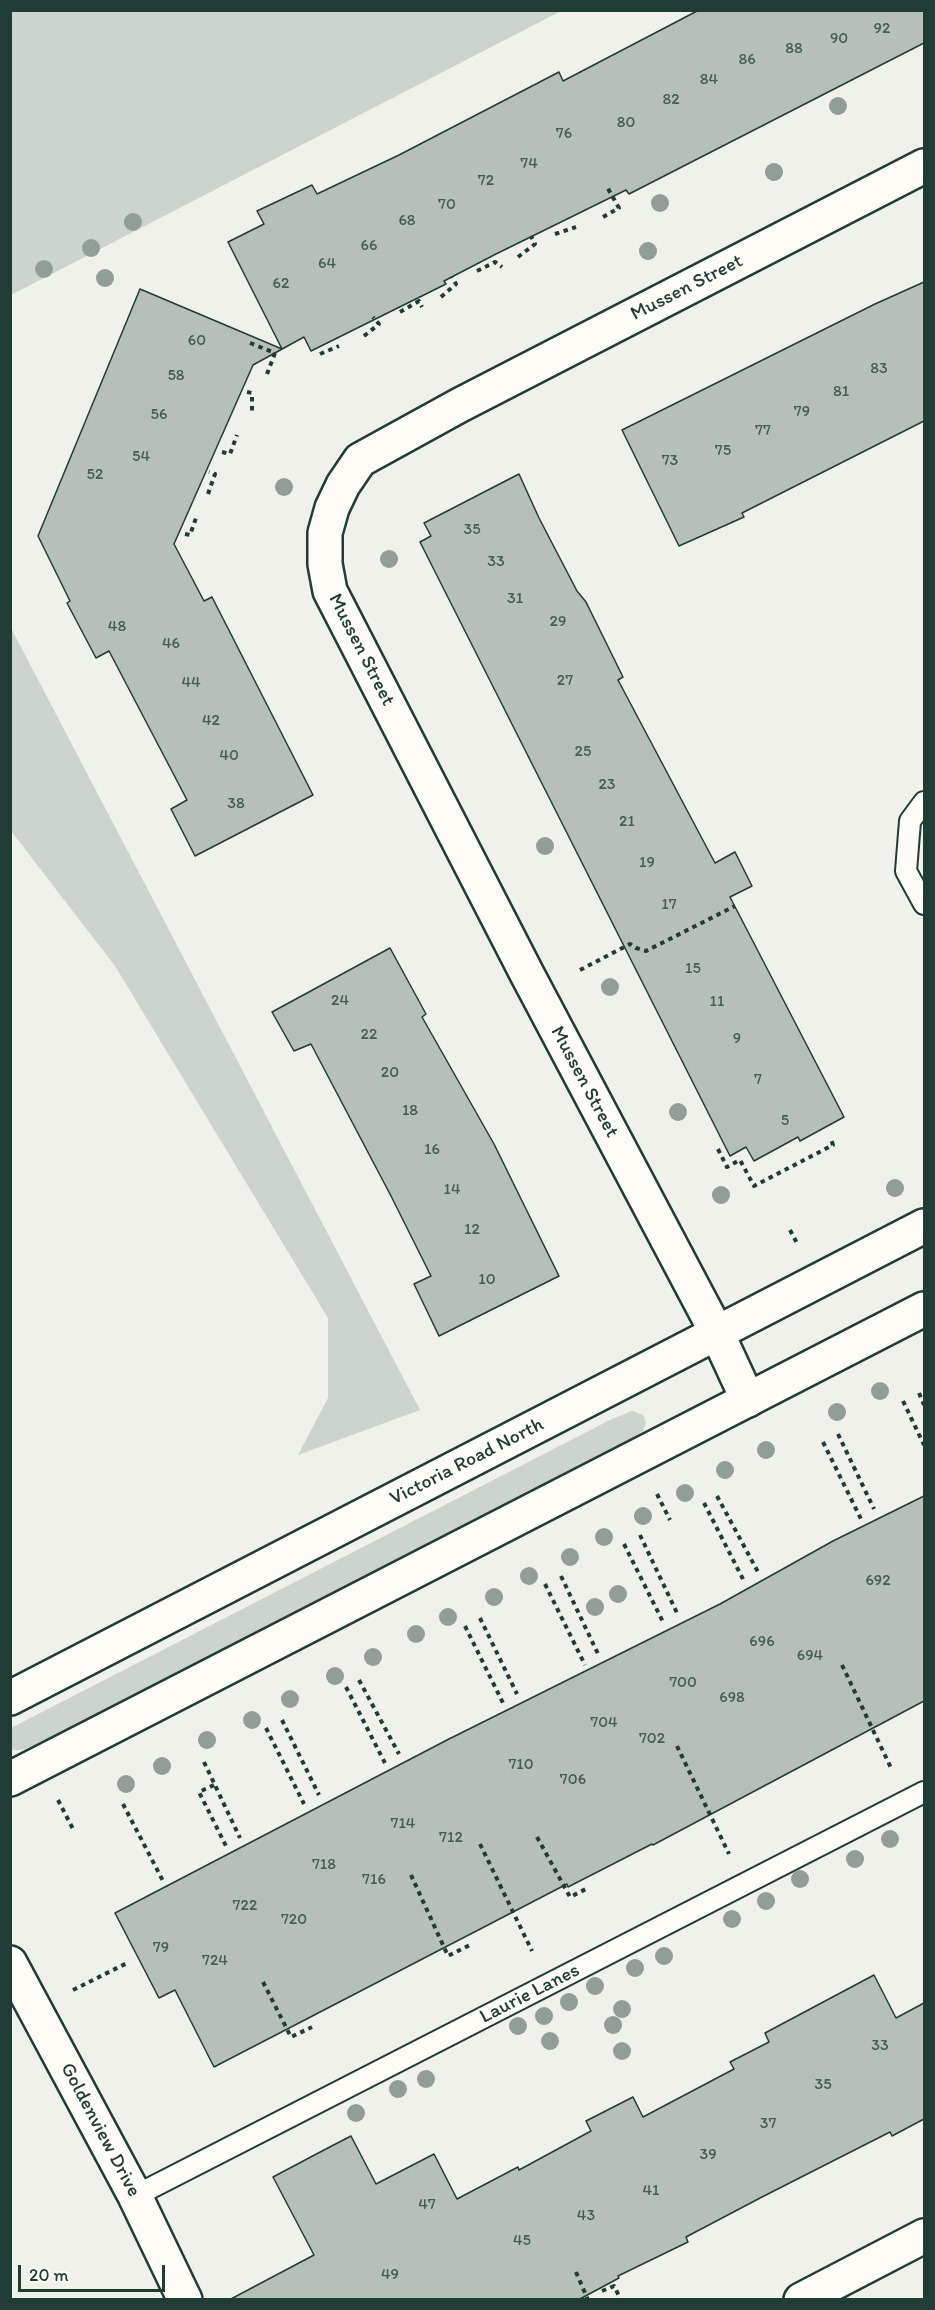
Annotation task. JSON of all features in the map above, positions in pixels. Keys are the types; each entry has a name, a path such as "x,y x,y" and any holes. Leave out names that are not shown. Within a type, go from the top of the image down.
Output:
{"street":[{"name":"Mussen Street","path":"748,1400 717,1333 527,974 330,591 325,564 325,533 332,508 360,460 460,405 924,166"},
{"name":"Victoria Road North","path":"10,1698 924,1226"},
{"path":"10,1779 924,1309"},
{"name":"Goldenview Drive","path":"10,1963 135,2196 185,2300"},
{"path":"801,2300 924,2236"}],"lane":[{"path":"924,802 910,821 906,871 924,904"},
{"name":"Laurie Lanes","path":"135,2196 916,1796"}],"path":[{"path":"603,217 619,208 606,185"},
{"path":"555,234 576,227"},
{"path":"518,257 535,244 531,236"},
{"path":"477,271 495,262 502,267"},
{"path":"441,297 456,284 452,277"},
{"path":"400,312 419,302 422,307"},
{"path":"364,336 379,324 373,317"},
{"path":"250,343 274,352 267,374"},
{"path":"320,354 339,346"},
{"path":"247,392 252,393 252,412"},
{"path":"222,452 230,454 237,435"},
{"path":"208,494 215,474 209,472"},
{"path":"185,534 190,535 196,518"},
{"path":"580,970 630,944 646,951 735,906"},
{"path":"718,1149 727,1167 741,1160 754,1186 833,1145 831,1139"},
{"path":"919,1393 924,1405"},
{"path":"903,1401 924,1444"},
{"path":"838,1434 874,1509"},
{"path":"823,1442 861,1519"},
{"path":"655,1489 670,1520"},
{"path":"717,1496 758,1572"},
{"path":"704,1503 744,1581"},
{"path":"640,1535 677,1613"},
{"path":"624,1544 663,1622"},
{"path":"561,1576 599,1656"},
{"path":"545,1584 585,1665"},
{"path":"480,1618 517,1694"},
{"path":"465,1626 503,1703"},
{"path":"842,1665 916,1796"},
{"path":"359,1680 399,1754"},
{"path":"346,1687 385,1763"},
{"path":"282,1720 319,1795"},
{"path":"266,1728 304,1804"},
{"path":"677,1746 744,1884"},
{"path":"204,1762 240,1838"},
{"path":"214,1785 199,1792 226,1846"},
{"path":"58,1798 73,1829"},
{"path":"123,1804 163,1881"},
{"path":"537,1837 570,1897 586,1889"},
{"path":"480,1844 548,1984"},
{"path":"411,1875 448,1956 470,1945"},
{"path":"35,2009 129,1962"},
{"path":"263,1982 291,2037 312,2027"},
{"path":"576,2271 588,2300"},
{"path":"602,2291 614,2286 621,2300"}],"shaded area":[{"path":"11,10 561,10 561,11 11,295"},
{"path":"10,628 420,1410 298,1455 328,1398 328,1318 115,966 11,831"},
{"path":"632,1411 643,1415 646,1423 643,1431 636,1436 38,1744 22,1750 11,1750 11,1728 610,1420"}],"building":[{"path":"699,10 924,10 924,43 629,194 626,190 496,254 444,281 446,284 311,351 304,337 253,365 174,544 204,601 212,597 313,795 195,856 171,809 187,800 109,651 96,658 67,603 70,601 38,536 140,289 282,349 228,242 264,224 257,211 312,185 317,194 399,155 559,72 563,81"},
{"path":"924,282 924,421 742,513 744,517 679,546 622,430 875,304"},
{"path":"519,474 539,518 577,591 586,602 623,677 618,680 715,863 735,852 752,886 730,897 844,1117 800,1141 798,1137 754,1161 746,1147 730,1156 420,542 431,536 424,523"},
{"path":"390,948 426,1014 422,1017 494,1144 559,1276 439,1336 414,1284 431,1276 391,1196 311,1044 294,1051 272,1012"},
{"path":"924,1496 924,1701 653,1845 568,1887 567,1884 214,2067 175,1990 159,1998 115,1913 447,1740 720,1604 833,1541"},
{"path":"874,1975 896,2018 924,2003 924,2119 892,2136 890,2132 762,2197 686,2237 688,2242 618,2276 619,2278 578,2300 229,2300 314,2255 273,2177 351,2136 376,2184 434,2154 457,2199 518,2167 519,2170 591,2131 586,2121 633,2097 643,2117 734,2069 730,2062 769,2042 765,2033"}]}
